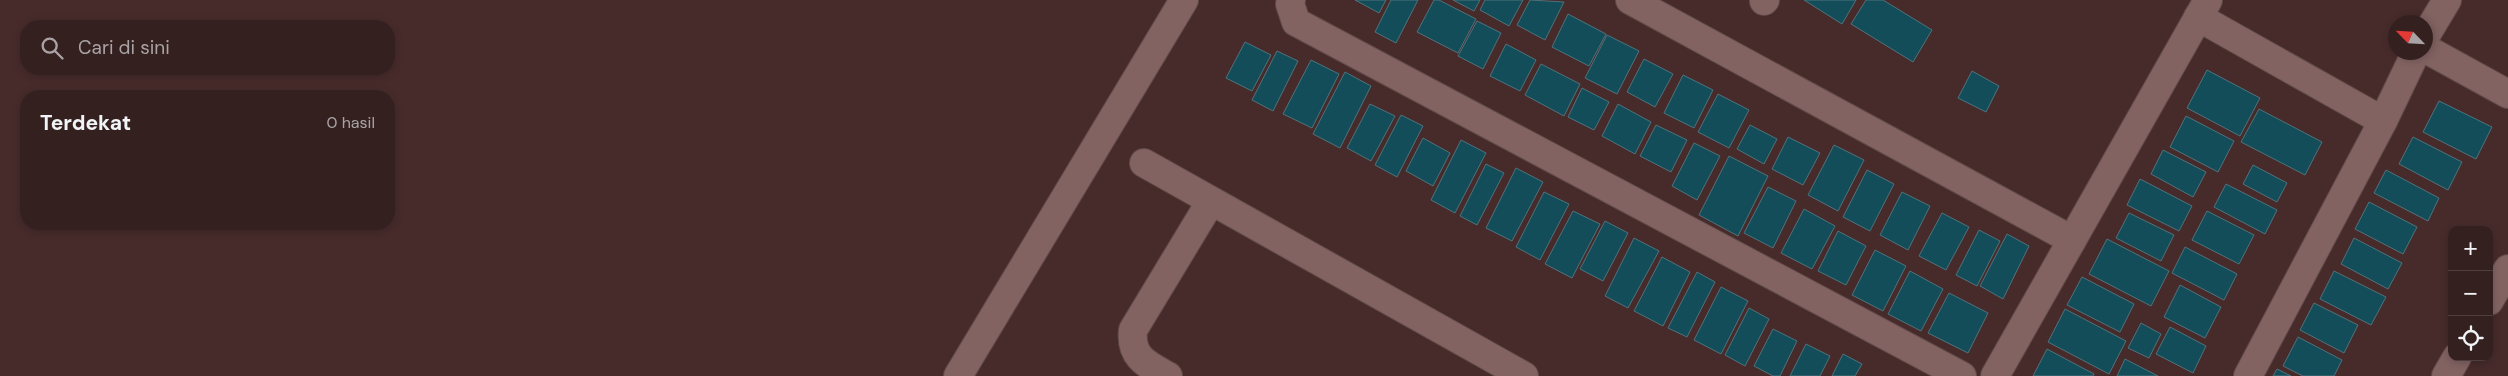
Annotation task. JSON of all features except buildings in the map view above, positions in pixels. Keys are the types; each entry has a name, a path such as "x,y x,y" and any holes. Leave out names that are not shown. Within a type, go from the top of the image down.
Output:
{"street":[{"path":"958,376 1184,0"},
{"path":"1291,0 1290,4 1296,22 1962,376"},
{"path":"1630,0 2072,240"},
{"path":"2433,23 2446,0"},
{"path":"1995,376 2203,8 2383,120"},
{"path":"2433,53 2508,94"},
{"path":"2248,376 2383,120 2412,60"},
{"path":"1144,163 1524,376"},
{"path":"1168,376 1140,358 1132,344 1133,330 1211,201"},
{"path":"2493,294 2508,269"},
{"path":"2446,376 2455,361"}]}
